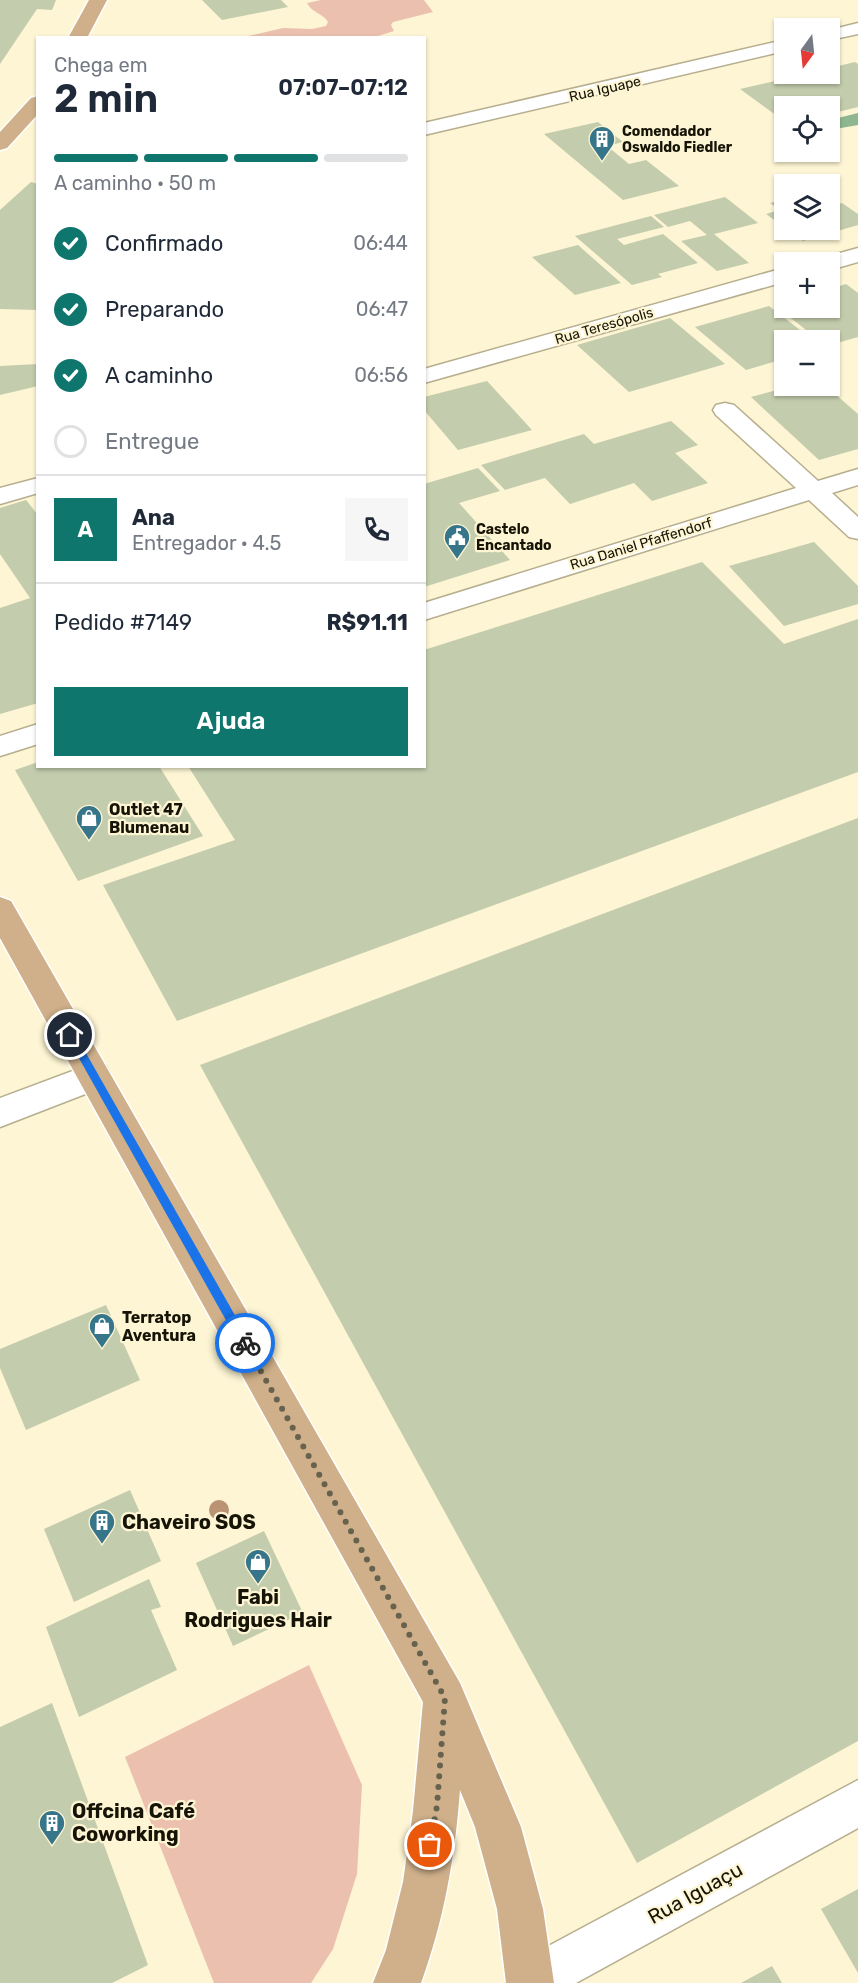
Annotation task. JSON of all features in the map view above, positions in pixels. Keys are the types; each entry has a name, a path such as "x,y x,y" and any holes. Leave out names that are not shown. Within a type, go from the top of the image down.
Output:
{"main road":[{"path":"78,36 98,0"},
{"path":"0,144 35,108"},
{"path":"0,909 445,1698 498,1827 520,1909 530,1983"},
{"path":"396,1983 408,1956 421,1904 437,1806 445,1698"}],"street":[{"path":"840,32 858,28"},
{"name":"Rua Iguape","path":"426,129 668,75 774,48"},
{"path":"840,260 858,255"},
{"name":"Rua Teresópolis","path":"426,375 774,278"},
{"path":"725,410 858,531"},
{"name":"Rua Daniel Pfaffendorf","path":"426,611 858,477"},
{"path":"0,496 36,486"},
{"path":"0,746 36,735"},
{"path":"0,1113 94,1076"},
{"name":"Rua Iguaçu","path":"530,1983 858,1803"}],"shaded area":[{"path":"321,0 424,0 433,12 393,22 391,25 394,31 378,36 248,36 283,28 312,29 326,26 328,22 326,19 307,3"},
{"path":"858,113 858,125 840,128 840,118"},
{"path":"309,1665 362,1785 357,1874 333,1949 311,1983 214,1983 125,1757"}],"building":[{"path":"0,0 56,0 52,10 37,9 0,64"},
{"path":"202,0 281,0 288,7 222,20"},
{"path":"855,62 858,64 858,107 840,112 840,96 774,96 774,114 740,89 774,81 774,84 840,84 840,66"},
{"name":"Comendador Oswaldo Fiedler","path":"598,122 623,142 607,146 629,164 646,160 679,186 623,200 544,134"},
{"path":"31,182 36,183 36,310 0,309 0,210"},
{"path":"725,197 758,223 714,234 749,263 717,271 681,241 707,235 690,221 668,227 654,215"},
{"path":"840,204 858,214 858,225 840,230"},
{"path":"774,212 774,220 766,214"},
{"path":"651,216 664,227 617,239 624,245 663,234 698,263 658,274 662,277 632,285 575,236"},
{"path":"578,245 621,283 575,295 532,257"},
{"path":"846,284 858,293 858,337 840,342 840,330 806,330 791,318 840,318 840,286"},
{"path":"769,306 774,310 774,318 785,318 800,330 774,330 774,362 746,370 695,327"},
{"path":"670,318 725,364 629,392 577,345"},
{"path":"36,364 36,386 0,395 0,366"},
{"path":"487,381 532,430 458,450 426,412 426,396"},
{"path":"774,391 774,396 837,396 858,414 858,449 819,460 751,397"},
{"path":"671,421 698,445 675,453 708,483 652,501 634,483 570,504 545,478 505,490 481,465 584,434 594,444"},
{"path":"478,468 500,491 459,503 510,560 426,586 426,483"},
{"path":"26,500 36,512 36,704 0,714 0,608 30,598 0,554 0,508"},
{"path":"814,542 858,586 858,604 784,626 729,566"},
{"path":"702,562 784,644 858,619 858,772 177,1021 103,885 235,840 189,768 426,768 426,649"},
{"path":"36,763 36,768 160,768 203,836 78,881 15,770"},
{"path":"858,818 858,1741 637,1863 200,1065"},
{"path":"106,1305 140,1380 26,1430 0,1368 0,1349"},
{"name":"Chaveiro SOS","path":"130,1490 161,1561 74,1602 44,1529"},
{"path":"264,1531 303,1613 233,1646 196,1563"},
{"path":"149,1579 161,1607 151,1610 177,1670 79,1717 46,1627"},
{"name":"Offcina Café Coworking","path":"52,1703 148,1965 112,1983 0,1983 0,1727"},
{"path":"858,1889 858,1973 821,1909"},
{"path":"772,1966 782,1983 741,1983"}],"way so far":[{"path":"245,1343 445,1698 437,1806 430,1845"}],"place":[{"name":"Comendador Oswaldo Fiedler","path":"602,162"},
{"name":"Castelo Encantado","path":"457,560"},
{"name":"Outlet 47 Blumenau","path":"89,841"},
{"name":"Terratop Aventura","path":"102,1349"},
{"name":"Chaveiro SOS","path":"102,1545"},
{"name":"Fabi Rodrigues Hair","path":"258,1585"},
{"name":"Offcina Café Coworking","path":"52,1846"}],"route":[{"path":"70,1035 245,1343"}]}
